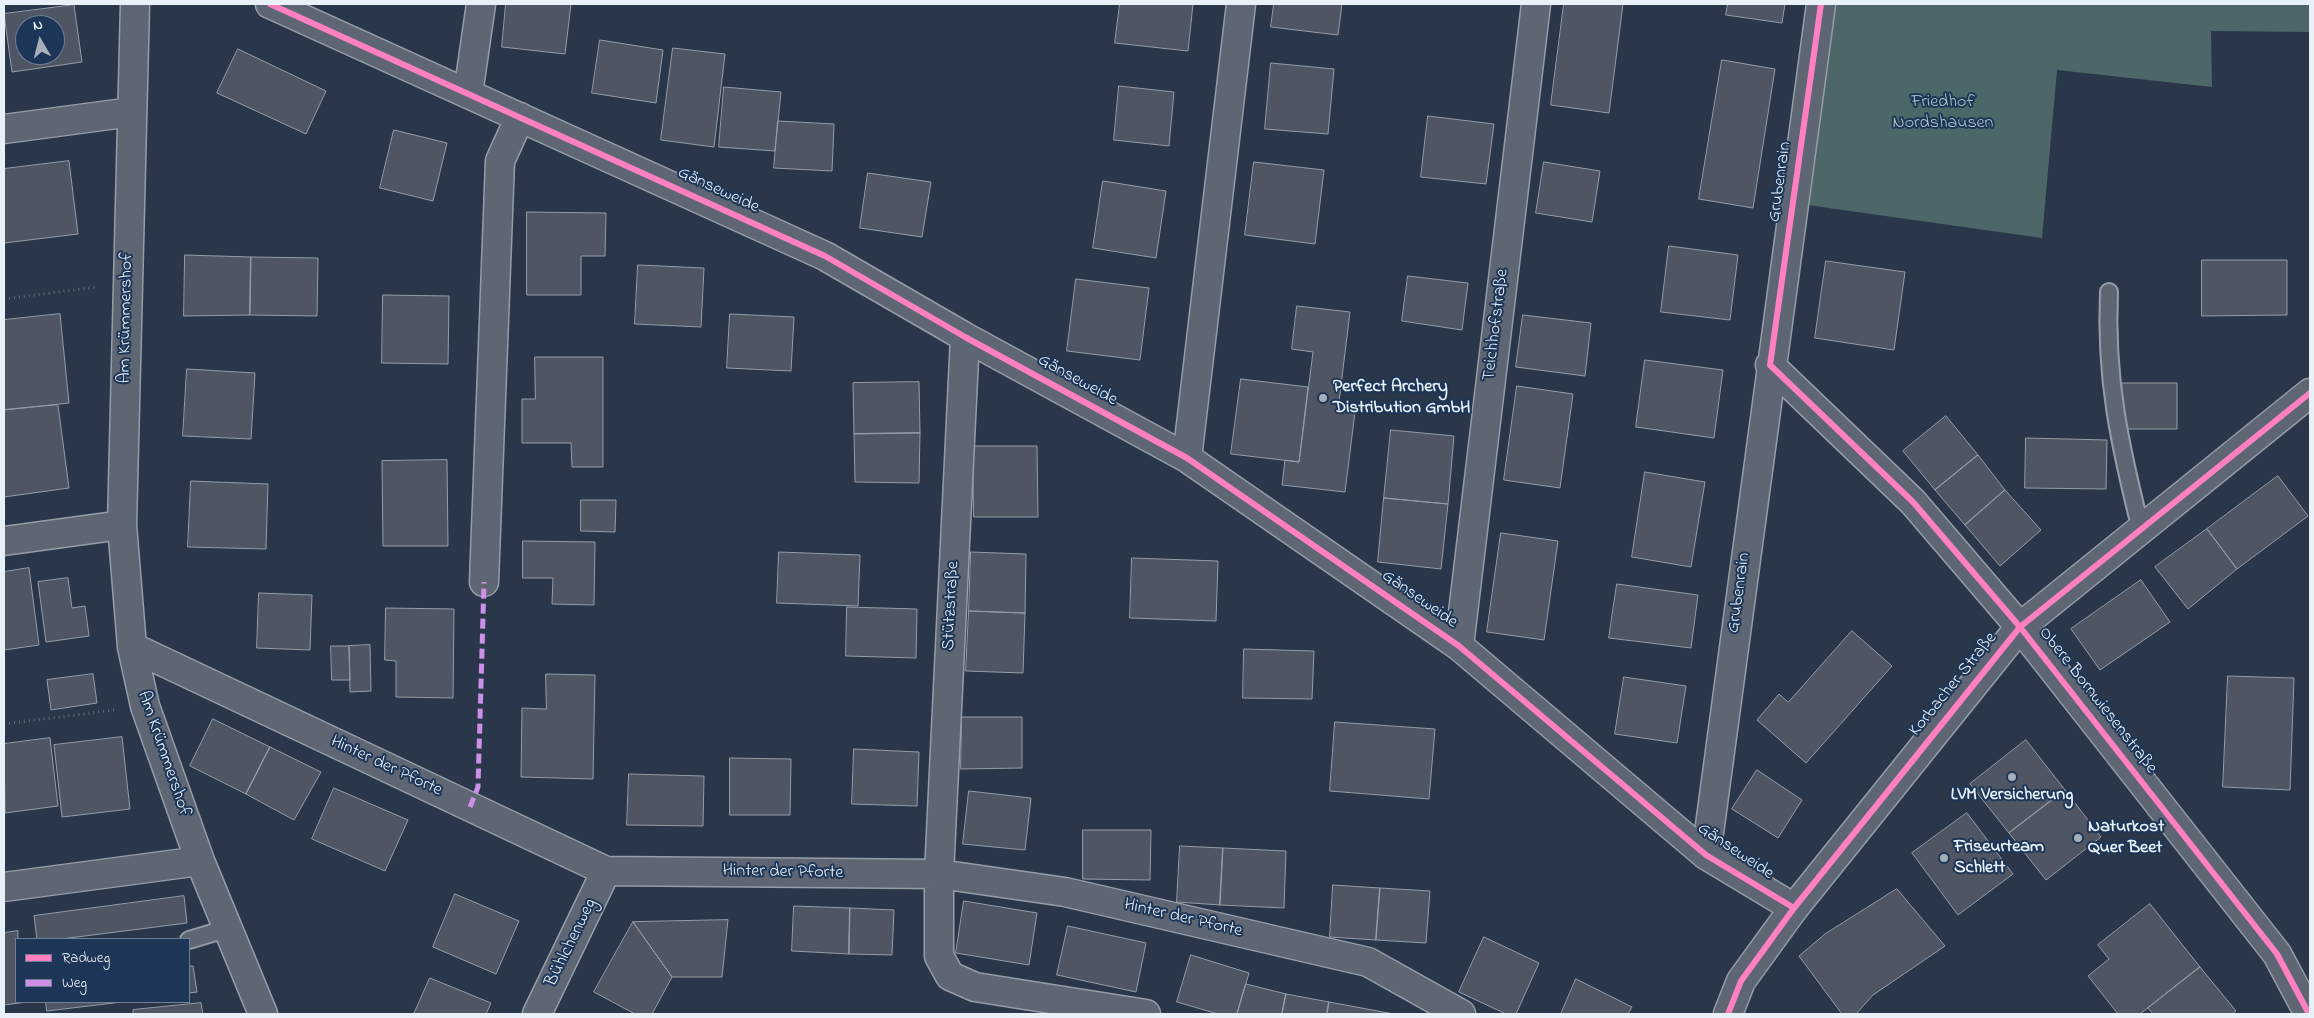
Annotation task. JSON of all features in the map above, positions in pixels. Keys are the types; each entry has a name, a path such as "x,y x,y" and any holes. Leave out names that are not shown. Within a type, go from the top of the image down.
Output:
{"street":[{"name":"Am Krümmershof","path":"134,4 122,524 132,647 145,706 200,861 263,1014"},
{"name":"Gänseweide","path":"270,4 825,256 965,337 1187,458 1459,646 1706,855 1794,908"},
{"path":"468,94 481,4"},
{"path":"1187,458 1241,4"},
{"name":"Teichhofstraße","path":"1459,646 1536,4"},
{"name":"Grubenrain","path":"1706,855 1770,365 1821,4"},
{"path":"4,129 132,112"},
{"path":"484,582 500,161 520,117"},
{"name":"Stützstraße","path":"965,337 939,874 940,956 950,976 974,987 1146,1014"},
{"name":"Obere Bornwiesenstraße","path":"1770,365 1912,502 2020,627 2278,954 2309,1014"},
{"name":"Korbacher Straße","path":"1728,1014 1741,981 1794,908 2020,627 2310,393"},
{"path":"4,541 122,524"},
{"name":"Hinter der Pforte","path":"132,647 606,871 939,874 1065,892 1368,962 1460,1014"},
{"path":"4,886 200,861"},
{"name":"Bühlchenweg","path":"537,1014 606,871"}],"lane":[{"path":"2109,292 2110,381 2118,434 2140,530"},
{"path":"190,940 229,928"}],"path":[{"path":"4,299 128,284"},
{"path":"4,724 145,706"}],"green space":[{"name":"Friedhof Nordshausen","path":"1821,4 2310,4 2310,32 2211,31 2212,87 2057,70 2042,238 1793,203"}],"building":[{"path":"506,4 571,4 565,54 502,47"},
{"path":"1120,4 1193,4 1188,51 1115,43"},
{"path":"1274,4 1342,4 1338,35 1271,27"},
{"path":"1564,4 1623,4 1609,113 1551,105"},
{"path":"1728,4 1785,4 1782,23 1726,15"},
{"path":"74,5 82,62 65,64 65,15 15,15 15,65 61,65 12,72 4,14"},
{"path":"600,40 663,50 656,103 592,93"},
{"path":"673,48 725,54 714,147 661,140"},
{"path":"238,49 326,91 306,134 217,93"},
{"path":"1722,60 1775,69 1753,208 1699,199"},
{"path":"1271,63 1334,69 1328,134 1265,129"},
{"path":"1119,86 1174,92 1169,146 1114,140"},
{"path":"724,87 781,92 775,151 719,147"},
{"path":"1428,116 1494,124 1486,184 1421,177"},
{"path":"778,121 834,124 832,171 774,168"},
{"path":"394,130 447,143 433,201 380,188"},
{"path":"69,161 78,234 4,243 4,169"},
{"path":"1254,162 1324,170 1315,244 1245,235"},
{"path":"1544,162 1600,171 1592,222 1536,213"},
{"path":"868,173 931,182 922,237 860,228"},
{"path":"1103,181 1166,191 1156,258 1093,248"},
{"path":"527,212 606,213 605,256 581,256 581,295 527,295"},
{"path":"1669,246 1738,255 1730,320 1661,312"},
{"path":"185,255 251,257 250,315 184,316"},
{"path":"251,257 318,258 317,316 250,315"},
{"path":"2202,260 2287,260 2287,315 2202,316"},
{"path":"1826,261 1905,272 1894,350 1815,338"},
{"path":"638,265 704,268 701,327 635,324"},
{"path":"1408,276 1468,283 1462,330 1402,321"},
{"path":"1076,279 1149,288 1140,360 1067,351"},
{"path":"383,295 449,296 448,364 382,363"},
{"name":"Perfect Archery Distribution GmbH","path":"1297,306 1350,312 1338,410 1355,412 1345,492 1282,485 1285,460 1299,462 1313,352 1292,349"},
{"path":"60,314 69,403 4,410 4,320"},
{"path":"730,314 794,317 791,371 727,368"},
{"path":"1523,315 1591,323 1585,376 1516,367"},
{"path":"535,357 603,357 603,467 572,467 571,443 522,443 522,399 535,399"},
{"path":"1645,360 1723,370 1714,438 1636,427"},
{"path":"187,369 255,373 251,439 183,436"},
{"path":"1241,379 1308,387 1299,462 1231,454"},
{"path":"919,382 920,433 854,434 853,383"},
{"path":"2122,383 2177,383 2177,429 2122,429"},
{"path":"1517,386 1573,394 1560,488 1504,480"},
{"path":"58,405 69,488 4,497 4,410"},
{"path":"1946,416 1978,455 1935,490 1903,451"},
{"path":"1391,430 1454,436 1448,504 1384,498"},
{"path":"920,433 919,483 855,482 854,434"},
{"path":"2026,438 2107,440 2106,489 2025,488"},
{"path":"973,446 1037,446 1038,517 974,517"},
{"path":"1978,455 2005,490 1965,525 1935,490"},
{"path":"447,460 448,546 383,546 382,461"},
{"path":"1645,472 1705,482 1691,567 1632,557"},
{"path":"2278,476 2308,516 2237,569 2207,529"},
{"path":"191,481 268,484 266,549 188,547"},
{"path":"2005,490 2041,530 2000,566 1965,525"},
{"path":"1384,498 1448,504 1441,569 1378,562"},
{"path":"581,500 616,500 615,532 581,531"},
{"path":"2207,529 2237,569 2188,609 2155,567"},
{"path":"1501,533 1558,541 1544,640 1487,632"},
{"path":"523,541 595,542 594,605 552,604 553,578 523,578"},
{"path":"779,552 860,555 858,606 777,603"},
{"path":"971,552 1026,554 1025,613 969,611"},
{"path":"1132,558 1218,561 1216,621 1130,618"},
{"path":"29,568 39,645 4,650 4,572"},
{"path":"68,578 72,608 85,606 89,636 46,642 38,582"},
{"path":"2141,580 2170,622 2100,670 2071,629"},
{"path":"1617,584 1698,595 1691,648 1609,638"},
{"path":"259,593 312,595 310,650 257,648"},
{"path":"847,607 917,609 916,658 846,656"},
{"path":"386,608 454,609 453,698 396,697 396,661 385,660"},
{"path":"969,611 1025,613 1023,673 966,671"},
{"path":"1852,631 1892,666 1806,763 1757,720 1779,694 1788,702"},
{"path":"370,645 371,691 350,692 349,646"},
{"path":"331,646 349,646 350,680 332,680"},
{"path":"1244,649 1314,651 1312,699 1243,698"},
{"path":"93,674 97,703 51,710 47,680"},
{"path":"546,674 595,675 593,779 521,777 522,708 546,709"},
{"path":"2228,676 2294,678 2290,790 2223,787"},
{"path":"1624,677 1686,686 1677,743 1615,734"},
{"path":"962,717 1022,717 1022,768 961,769"},
{"path":"213,719 270,747 246,794 190,766"},
{"path":"1335,722 1435,729 1429,799 1330,791"},
{"path":"122,737 130,809 62,817 54,745"},
{"path":"50,738 58,806 5,813 4,744"},
{"path":"2026,740 2065,790 2009,833 1970,784"},
{"path":"270,747 321,772 294,820 246,794"},
{"path":"854,749 919,752 917,806 852,804"},
{"path":"730,758 791,759 790,815 730,815"},
{"path":"1757,770 1802,800 1778,838 1732,809"},
{"path":"629,774 704,776 703,826 627,825"},
{"path":"334,788 408,820 385,871 312,839"},
{"path":"2065,790 2101,837 2046,880 2009,833"},
{"path":"969,791 1031,798 1025,850 963,844"},
{"path":"1967,813 2013,874 1958,915 1912,853"},
{"path":"1083,830 1151,830 1150,880 1083,879"},
{"path":"1180,846 1223,848 1220,905 1177,902"},
{"path":"1223,848 1286,851 1284,908 1220,905"},
{"path":"1333,885 1380,888 1376,940 1330,937"},
{"path":"1380,888 1430,891 1426,943 1376,940"},
{"path":"1897,889 1945,946 1873,995 1856,1014 1842,1014 1799,956 1825,934"},
{"path":"455,894 519,921 496,974 433,947"},
{"path":"184,896 187,923 69,938 37,938 34,916"},
{"path":"964,901 1037,913 1029,965 956,953"},
{"path":"2150,904 2200,967 2140,1014 2118,1014 2088,976 2109,959 2098,945"},
{"path":"794,906 850,908 849,954 792,951"},
{"path":"850,908 894,910 892,955 849,954"},
{"path":"728,920 722,977 672,977 633,922"},
{"path":"633,922 672,977 652,1014 635,1014 594,992"},
{"path":"1068,926 1146,943 1136,992 1057,975"},
{"path":"18,931 18,938 15,938 15,1003 19,1003 4,1005 4,933"},
{"path":"1484,937 1539,963 1516,1014 1506,1014 1459,992"},
{"path":"1191,955 1249,973 1237,1014 1218,1014 1177,1002"},
{"path":"190,966 193,966 197,992 190,993"},
{"path":"2200,967 2236,1011 2232,1014 2153,1014 2148,1008"},
{"path":"430,978 491,1003 486,1014 414,1014"},
{"path":"1576,979 1632,1007 1628,1014 1561,1014"},
{"path":"1246,984 1286,994 1282,1014 1237,1014"},
{"path":"1286,994 1329,1002 1327,1014 1282,1014"},
{"path":"1329,1002 1394,1014 1327,1014"},
{"path":"46,1003 114,1003 47,1011"},
{"path":"201,1003 203,1014 133,1014 133,1010"}],"marked path":[{"path":"470,807 478,787 484,582"}],"cycle path":[{"path":"270,4 825,256 965,337 1187,458 1459,646 1706,855 1794,908"},
{"path":"1821,4 1770,365 1913,502 2020,627 2277,954 2309,1014"},
{"path":"1728,1014 1741,981 1794,908 2020,627 2310,393"}],"place":[{"name":"Perfect Archery Distribution GmbH","path":"1323,398"},
{"name":"LVM Versicherung","path":"2012,777"},
{"name":"Naturkost Quer Beet","path":"2078,838"},
{"name":"Friseurteam Schlett","path":"1944,858"}]}
